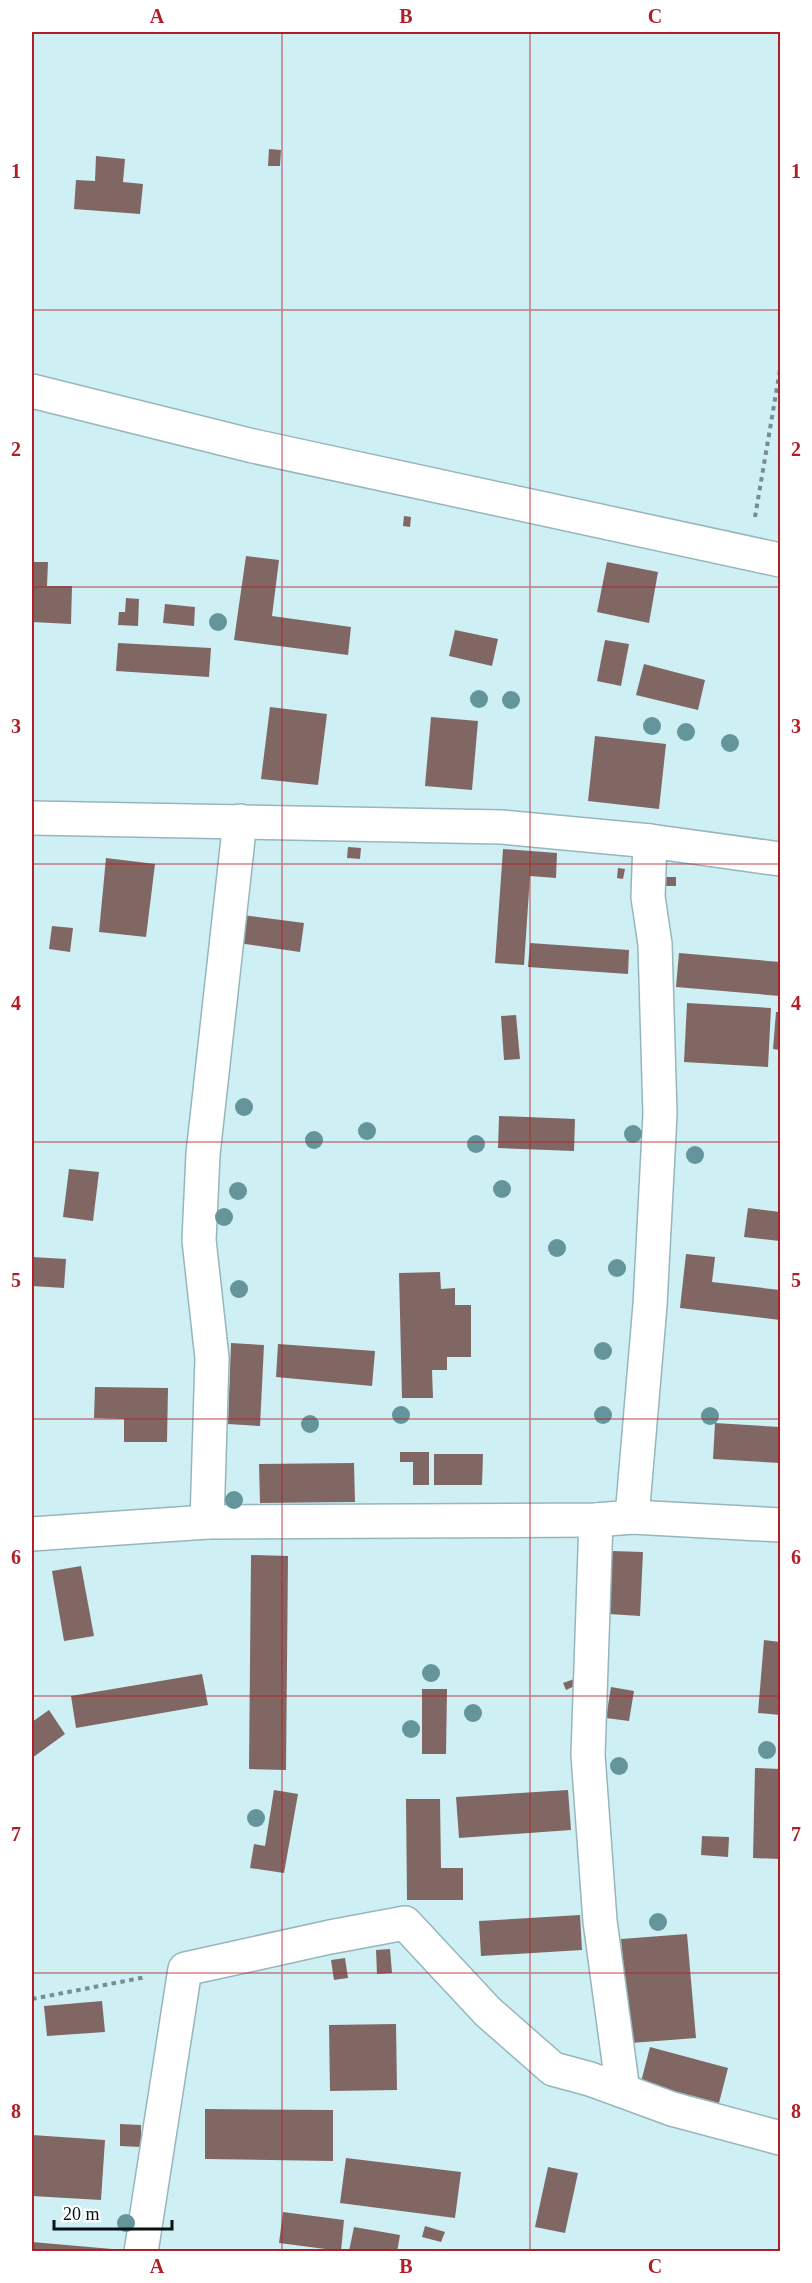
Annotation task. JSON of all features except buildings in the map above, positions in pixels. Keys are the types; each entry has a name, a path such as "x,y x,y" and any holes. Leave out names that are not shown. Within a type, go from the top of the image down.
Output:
{"street":[{"path":"32,391 252,446 765,557"},
{"path":"32,818 502,826 650,841 780,859"},
{"path":"207,1522 212,1358 199,1240 203,1154 240,821"},
{"path":"632,1517 650,1305 660,1114 655,944 648,897 650,841"},
{"path":"32,1534 207,1522 596,1520 632,1517 780,1525"},
{"path":"596,1520 588,1755 600,1921 623,2091"},
{"path":"141,2252 185,1969 405,1923 489,2012 553,2069 590,2079 672,2109 780,2138"}],"path":[{"path":"765,557 780,369"},
{"path":"32,1999 185,1969"}]}
